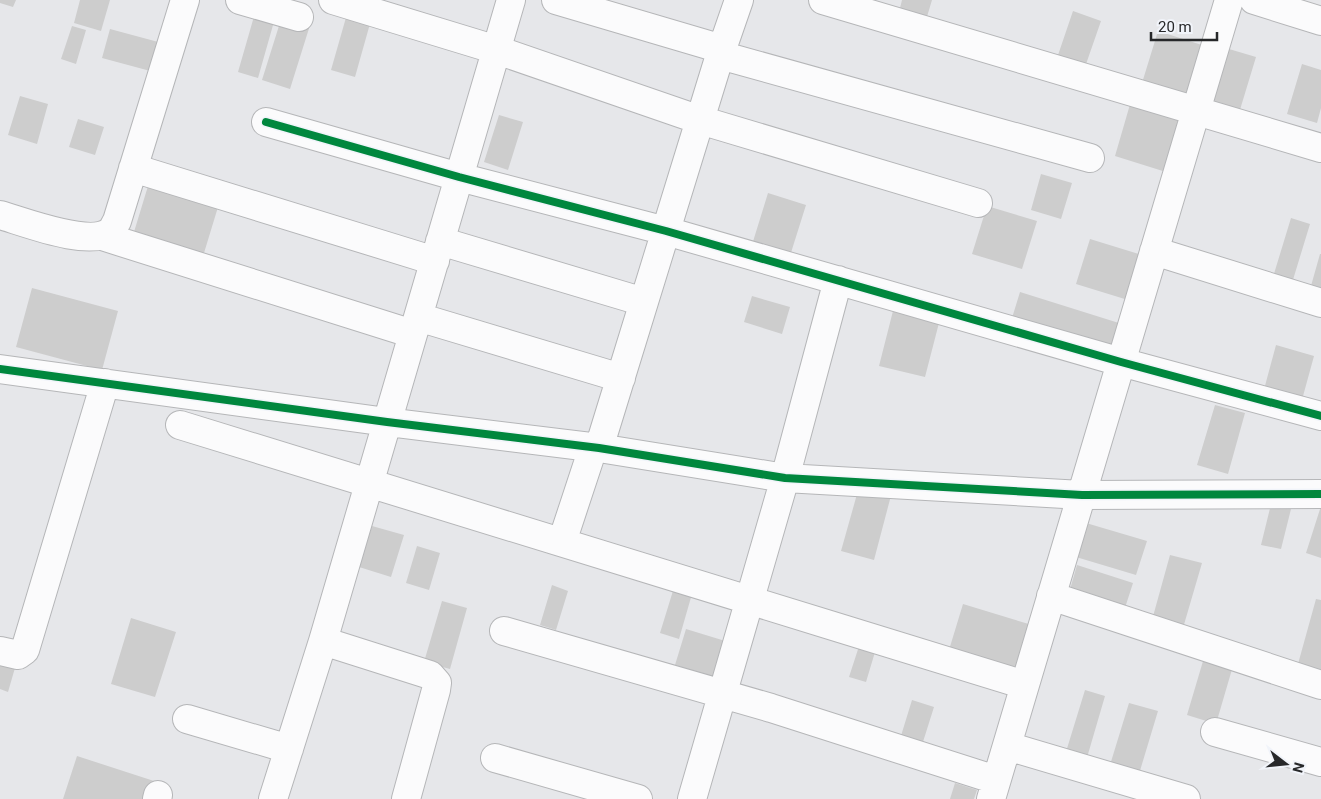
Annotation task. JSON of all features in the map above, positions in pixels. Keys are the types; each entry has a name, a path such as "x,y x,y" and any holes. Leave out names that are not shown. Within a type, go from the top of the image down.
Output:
{"street":[{"path":"0,215 73,236 89,238 102,236 112,230 117,221 185,0"},
{"path":"240,0 300,17"},
{"path":"333,0 497,50 700,120 978,203"},
{"path":"273,799 323,641 511,0"},
{"path":"556,0 721,52 1090,158"},
{"path":"562,542 621,378 721,52 739,0"},
{"path":"823,0 1321,148"},
{"path":"504,631 722,693 994,790 1229,0"},
{"path":"1254,0 1321,21"},
{"path":"266,122 459,177 666,231 1121,362 1321,416"},
{"path":"133,168 438,251 644,302"},
{"path":"102,236 416,325 621,378"},
{"path":"1154,251 1321,302"},
{"path":"692,799 785,478 838,280"},
{"path":"0,369 387,422 596,448 785,478 1082,495 1321,494"},
{"path":"0,651 18,655 25,650 105,383"},
{"path":"180,425 1025,685"},
{"path":"1051,596 1321,685"},
{"path":"323,641 430,675 437,682 406,799"},
{"path":"187,719 289,749"},
{"path":"1215,732 1321,762"},
{"path":"1007,746 1186,799"},
{"path":"494,758 638,799"}],"building":[{"path":"0,0 16,0 13,7 0,3"},
{"path":"80,0 110,0 101,31 74,23"},
{"path":"902,0 932,0 926,20 899,12"},
{"path":"257,6 277,11 258,78 238,72"},
{"path":"349,7 373,13 355,77 331,70"},
{"path":"1073,11 1101,21 1085,67 1057,58"},
{"path":"283,13 311,22 290,89 262,80"},
{"path":"72,26 86,30 76,64 61,59"},
{"path":"110,29 162,43 154,72 102,58"},
{"path":"1158,31 1205,46 1189,98 1142,83"},
{"path":"1229,49 1256,57 1239,113 1212,104"},
{"path":"1302,64 1321,70 1321,108 1317,123 1287,114"},
{"path":"20,96 48,104 37,144 8,135"},
{"path":"1131,101 1183,116 1166,172 1115,156"},
{"path":"499,115 523,122 508,170 484,162"},
{"path":"78,119 104,127 95,155 69,147"},
{"path":"1041,174 1072,183 1061,219 1031,210"},
{"path":"148,186 218,207 204,253 134,232"},
{"path":"768,193 806,205 789,259 751,248"},
{"path":"987,206 1037,221 1022,269 972,254"},
{"path":"1291,218 1310,224 1292,283 1273,277"},
{"path":"1090,239 1142,255 1128,300 1076,284"},
{"path":"1321,254 1321,296 1309,293"},
{"path":"32,288 118,311 102,370 16,347"},
{"path":"1020,292 1122,324 1114,351 1012,318"},
{"path":"752,296 790,307 782,334 744,322"},
{"path":"894,307 940,319 925,377 879,366"},
{"path":"1276,345 1314,356 1300,407 1262,397"},
{"path":"1215,405 1245,413 1228,474 1197,465"},
{"path":"859,487 893,488 874,560 841,551"},
{"path":"1273,496 1293,501 1281,549 1261,545"},
{"path":"1321,506 1321,558 1306,553"},
{"path":"1086,523 1147,541 1136,575 1076,557"},
{"path":"372,526 404,535 391,577 359,567"},
{"path":"417,546 440,553 429,590 406,583"},
{"path":"1170,555 1202,563 1183,628 1152,620"},
{"path":"1077,565 1133,583 1124,611 1069,593"},
{"path":"676,581 694,587 679,639 660,633"},
{"path":"552,585 568,591 556,630 540,625"},
{"path":"1316,599 1321,600 1321,670 1298,664"},
{"path":"442,601 467,608 450,669 424,662"},
{"path":"963,604 1032,625 1017,671 949,650"},
{"path":"131,618 176,632 155,697 111,684"},
{"path":"686,629 735,644 724,680 675,665"},
{"path":"862,637 878,642 866,682 849,677"},
{"path":"1206,651 1235,659 1216,724 1187,715"},
{"path":"0,656 17,661 8,692 0,689"},
{"path":"1085,690 1105,696 1086,761 1065,755"},
{"path":"912,700 934,707 922,745 900,739"},
{"path":"1129,703 1158,711 1139,774 1110,765"},
{"path":"77,756 154,781 148,799 63,799"},
{"path":"955,783 977,790 974,799 950,799"}],"cycle path":[{"path":"266,122 459,177 666,231 1121,362 1321,416"},
{"path":"0,369 387,422 599,448 785,478 1082,495 1321,494"}]}
